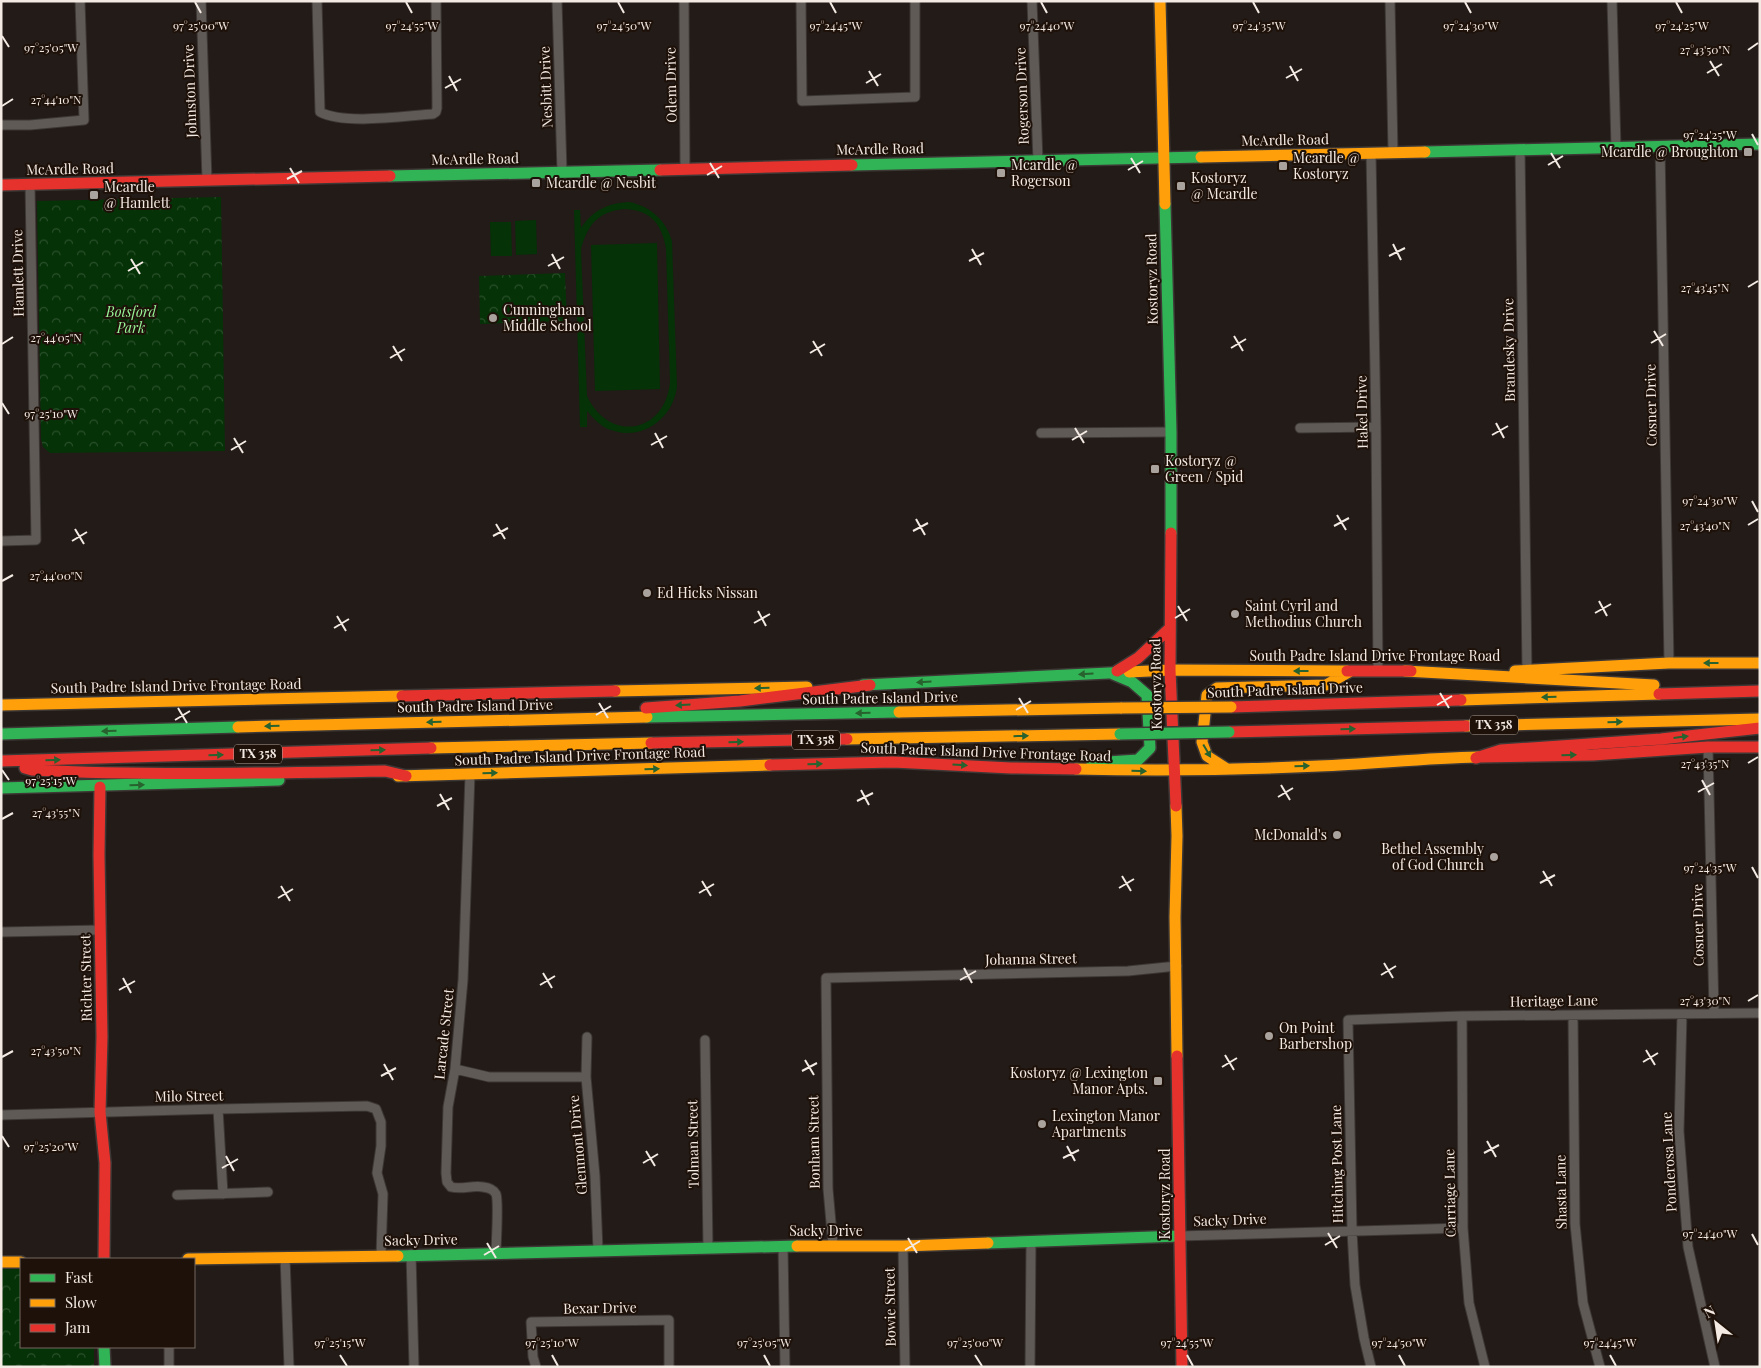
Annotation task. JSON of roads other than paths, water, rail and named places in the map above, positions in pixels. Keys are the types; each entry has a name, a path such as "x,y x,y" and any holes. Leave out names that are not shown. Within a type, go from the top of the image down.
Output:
{"main road":[{"name":"Kostoryz Road","path":"1160,1 1171,432 1170,670 1177,836 1175,917 1182,1367"},
{"name":"McArdle Road","path":"1,185 1760,144"},
{"path":"1110,673 1124,668 1157,642 1170,628"},
{"name":"South Padre Island Drive Frontage Road","path":"1,705 870,685 1170,670 1527,671 1669,663 1760,663"},
{"path":"1227,769 1208,756 1202,742 1207,695 1217,688 1326,685 1350,671"},
{"path":"1405,671 1758,691"},
{"path":"1011,768 1138,760 1150,748 1147,695 1132,682 1110,673"},
{"path":"483,720 740,700 870,685"},
{"name":"South Padre Island Drive","path":"1,734 483,720 1231,707 1758,691"},
{"name":"TX 358","path":"3,761 522,746 1760,719"},
{"path":"1476,758 1501,750 1661,739 1760,728"},
{"name":"South Padre Island Drive Frontage Road","path":"1,788 100,787 893,762 1011,768 1173,771 1320,766 1438,758 1619,754 1708,747 1760,747"},
{"path":"3,761 32,770 95,774 165,775 385,771 406,776"},
{"name":"Richter Street","path":"100,787 102,1038 100,1112 104,1163 104,1258"},
{"name":"Sacky Drive","path":"195,1259 496,1254 834,1245 903,1246 1031,1243 1180,1236"},
{"path":"1,1262 20,1262"},
{"path":"104,1348 104,1367"}],"street":[{"path":"1,125 30,125 84,120 80,1"},
{"name":"Johnston Drive","path":"201,1 207,180"},
{"path":"317,1 320,112 329,116 368,118 433,114 436,112 436,1"},
{"name":"Nesbitt Drive","path":"557,1 562,172"},
{"name":"Odem Drive","path":"684,1 685,169"},
{"path":"801,1 802,101 915,97 915,1"},
{"name":"Rogerson Drive","path":"1032,1 1038,161"},
{"path":"1390,1 1393,152"},
{"path":"1612,1 1616,147"},
{"name":"Cosner Drive","path":"1660,146 1669,663"},
{"name":"Brandesky Drive","path":"1520,149 1527,671"},
{"name":"Hakel Drive","path":"1371,153 1378,671"},
{"name":"Hamlett Drive","path":"1,541 36,540 30,185"},
{"path":"1300,428 1376,426"},
{"path":"1041,434 1171,432"},
{"name":"Cosner Drive","path":"1708,747 1714,1013"},
{"name":"Larcade Street","path":"470,774 463,980 455,1069 448,1116 446,1173 447,1182 452,1187 458,1189 491,1188 495,1193 498,1202 496,1254"},
{"path":"1,932 100,930"},
{"name":"Johanna Street","path":"826,978 1128,971 1177,966"},
{"name":"Bonham Street","path":"826,978 828,1188 834,1245"},
{"name":"Heritage Lane","path":"1348,1020 1462,1016 1760,1013"},
{"name":"Ponderosa Lane","path":"1682,1014 1679,1131 1688,1247 1715,1367"},
{"name":"Shasta Lane","path":"1573,1015 1575,1224 1583,1303 1600,1367"},
{"name":"Carriage Lane","path":"1462,1016 1463,1228 1469,1302 1485,1367"},
{"name":"Hitching Post Lane","path":"1348,1020 1352,1231 1355,1285 1371,1367"},
{"name":"Glenmont Drive","path":"587,1037 586,1077 595,1176 598,1250"},
{"name":"Tolman Street","path":"705,1040 708,1248"},
{"path":"455,1069 489,1077 586,1077"},
{"name":"Milo Street","path":"1,1115 218,1108 367,1106 376,1109 381,1122 381,1146 377,1173 383,1194 381,1255"},
{"path":"218,1108 223,1194"},
{"path":"177,1195 268,1192"},
{"name":"Sacky Drive","path":"1180,1236 1463,1228"},
{"path":"1030,1367 1031,1243"},
{"path":"783,1246 785,1367"},
{"name":"Bowie Street","path":"903,1246 905,1367"},
{"path":"411,1254 414,1367"},
{"path":"285,1257 289,1367"},
{"name":"Bexar Drive","path":"536,1367 533,1357 531,1322 669,1320 668,1367"},
{"path":"169,1348 169,1367"}],"place":[{"name":"Mcardle @ Broughton","path":"1748,152"},
{"name":"Mcardle @ Kostoryz","path":"1283,166"},
{"name":"Mcardle @ Rogerson","path":"1001,173"},
{"name":"Mcardle @ Nesbit","path":"536,183"},
{"name":"Kostoryz @ Mcardle","path":"1181,186"},
{"name":"Mcardle @ Hamlett","path":"94,195"},
{"name":"Cunningham Middle School","path":"493,318"},
{"name":"Kostoryz @ Green / Spid","path":"1155,469"},
{"name":"Ed Hicks Nissan","path":"647,593"},
{"name":"Saint Cyril and Methodius Church","path":"1235,614"},
{"name":"McDonald's","path":"1337,835"},
{"name":"Bethel Assembly of God Church","path":"1494,857"},
{"name":"On Point Barbershop","path":"1269,1036"},
{"name":"Kostoryz @ Lexington Manor Apts.","path":"1158,1081"},
{"name":"Lexington Manor Apartments","path":"1042,1124"}],"park label":[{"name":"Botsford Park","path":"131,320"}]}
